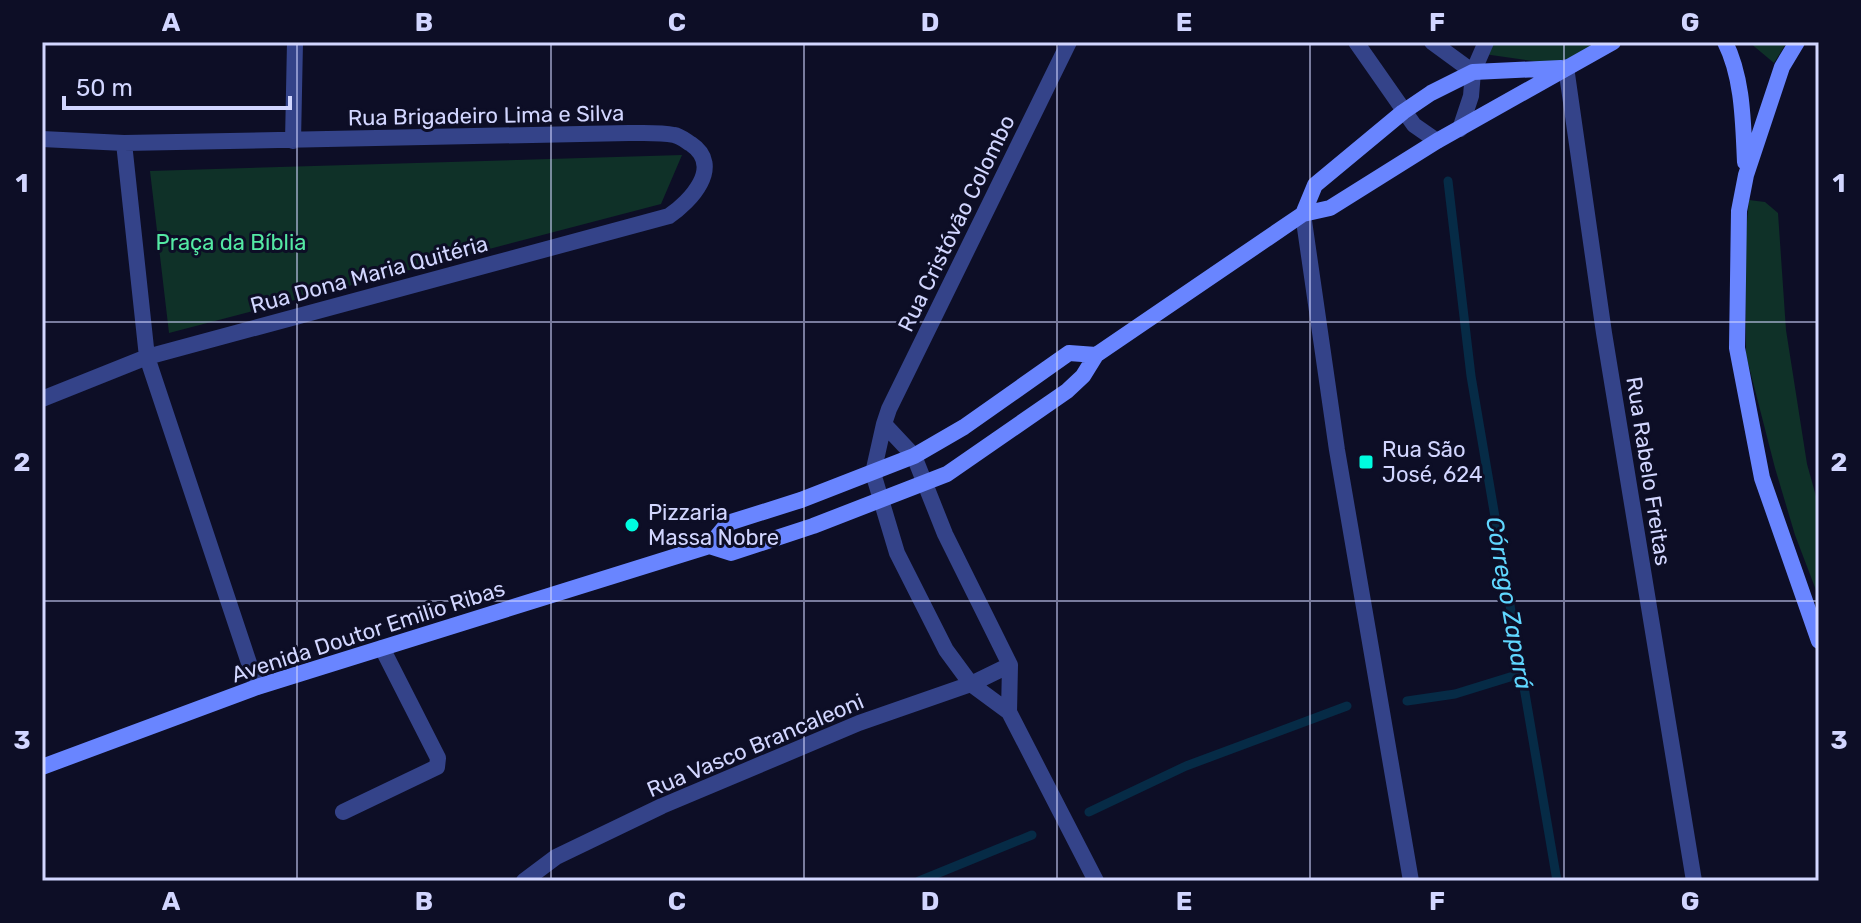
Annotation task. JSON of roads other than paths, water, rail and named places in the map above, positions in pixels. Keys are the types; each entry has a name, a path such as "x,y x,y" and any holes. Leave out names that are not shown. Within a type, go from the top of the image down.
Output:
{"main road":[{"name":"Avenida Doutor Emilio Ribas","path":"709,546 731,553 813,526 947,474 1067,391 1083,376 1096,355 1303,214 1330,208 1437,141 1613,42"},
{"path":"1725,42 1742,109 1746,175"},
{"path":"1797,42 1782,67 1746,175 1739,211 1737,348 1762,478 1819,641"},
{"name":"Avenida Doutor Emilio Ribas","path":"1303,214 1315,185 1403,112 1431,93 1473,72 1566,67"},
{"name":"Avenida Doutor Emilio Ribas","path":"42,767 257,687 709,546 728,523 801,500 914,456 964,427 1069,353 1096,355"}],"street":[{"path":"293,141 295,42"},
{"name":"Rua Cristóvão Colombo","path":"873,473 884,424 1069,42"},
{"path":"1432,42 1473,72"},
{"path":"1460,129 1471,96 1473,72 1486,42"},
{"path":"1360,44 1403,112 1414,125 1437,141"},
{"name":"Rua Rabelo Freitas","path":"1566,67 1604,333 1694,881"},
{"name":"Rua Brigadeiro Lima e Silva","path":"42,139 124,143 629,133 676,135 696,147 703,158 701,185"},
{"path":"124,143 147,357 257,687"},
{"name":"Rua Dona Maria Quitéria","path":"42,399 147,357 669,216 687,204 701,185"},
{"path":"1303,214 1337,450 1411,881"},
{"path":"884,424 914,456 945,534 1010,665 1009,712"},
{"path":"873,473 897,553 946,650 971,684 1009,712 1096,881"},
{"path":"343,812 437,767 438,758 382,648"},
{"name":"Rua Vasco Brancaleoni","path":"524,881 556,857 662,806 859,723 971,684 1010,665"}],"waterway":[{"name":"Córrego Zapará","path":"1448,181 1471,376 1557,881"},
{"path":"1407,701 1455,694 1523,673"},
{"path":"1089,812 1186,766 1347,706"},
{"path":"919,881 1032,835"}],"place":[{"name":"Rua São José, 624","path":"1366,462"},
{"name":"Pizzaria Massa Nobre","path":"632,525"}],"park label":[{"name":"Praça da Bíblia","path":"231,242"}]}
